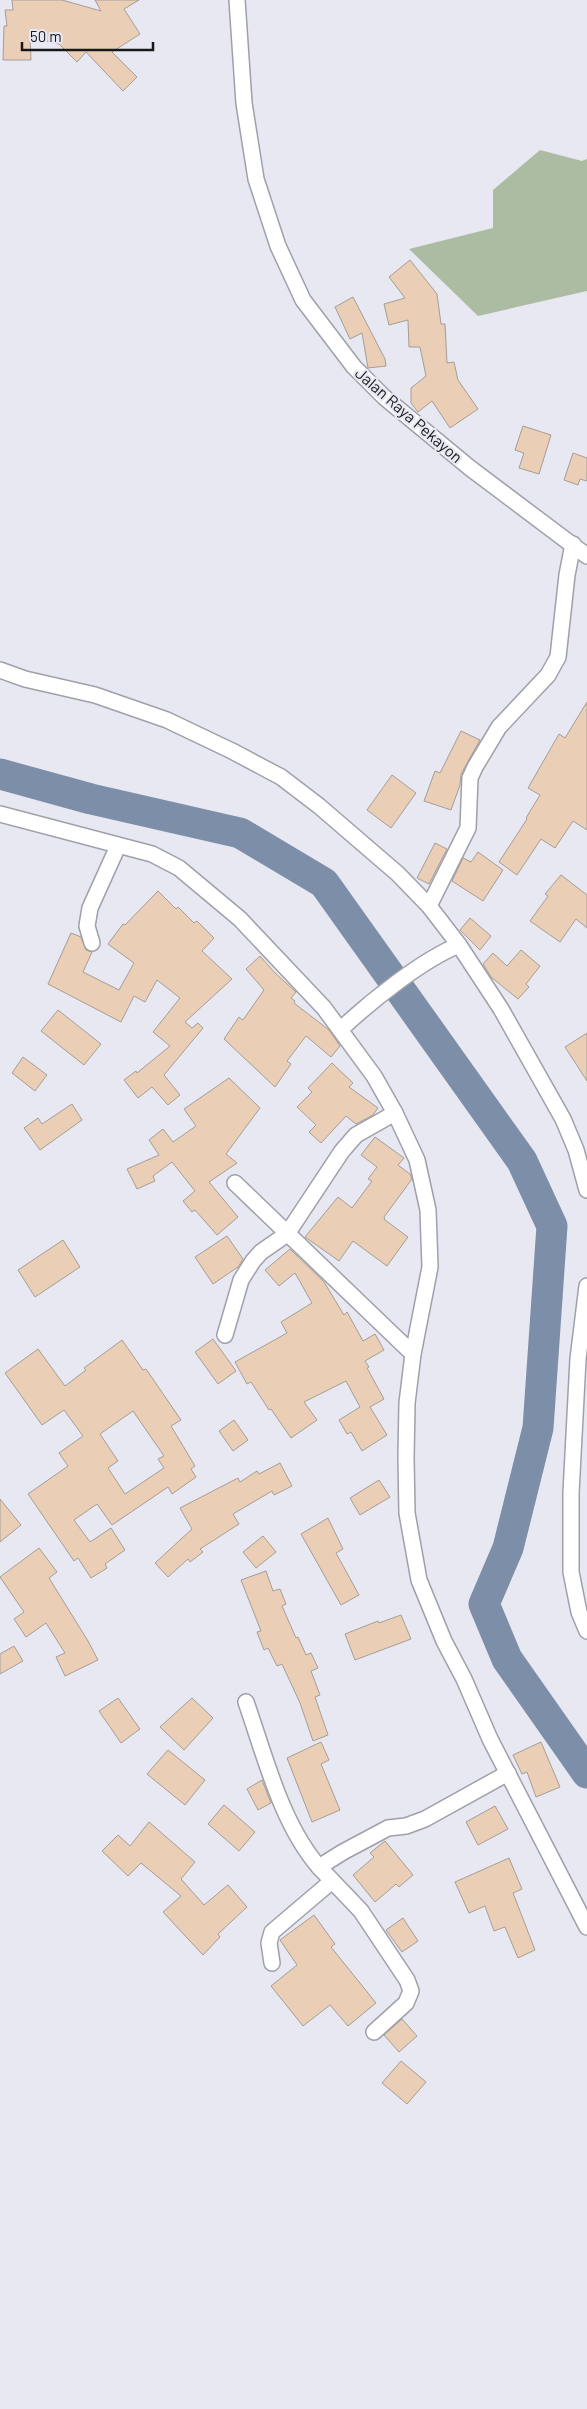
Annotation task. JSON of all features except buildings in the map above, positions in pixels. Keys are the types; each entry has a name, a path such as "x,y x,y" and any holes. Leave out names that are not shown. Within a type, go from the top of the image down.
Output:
{"street":[{"name":"Jalan Raya Pekayon","path":"237,0 244,103 256,179 278,246 302,300 354,367 384,398 571,551 587,556"},
{"path":"429,906 468,828 470,814 468,792 470,778 475,767 499,727 553,669 558,657 571,551"},
{"path":"0,670 25,679 95,695 167,720 273,773 347,829 398,874 429,906 459,944 501,1009 563,1120 576,1150 587,1190"},
{"path":"0,814 152,854 179,868 203,886 240,919 341,1029 374,1076 395,1113 417,1160 428,1210 430,1267 407,1403 407,1513 419,1580 444,1640 508,1773 587,1927"},
{"path":"92,943 87,926 90,908 118,846"},
{"path":"341,1029 363,1009 443,951 459,944"},
{"path":"225,1335 241,1280 261,1252 287,1234 342,1151 356,1135 395,1113"},
{"path":"235,1183 414,1354"},
{"path":"587,1286 578,1359 571,1493 571,1572 579,1612 587,1631"},
{"path":"246,1702 290,1824 309,1855 361,1911 407,1980 411,1991 406,2003 374,2032"},
{"path":"319,1867 388,1828 406,1826 425,1819 508,1773"},
{"path":"272,1964 268,1943 272,1932 332,1881"}],"green space":[{"path":"540,150 582,161 587,159 587,291 478,316 409,249 493,228 493,190"}],"waterway":[{"path":"0,774 91,799 240,833 324,883 522,1161 552,1226 538,1428 508,1548 484,1604 507,1659 587,1773"}]}
